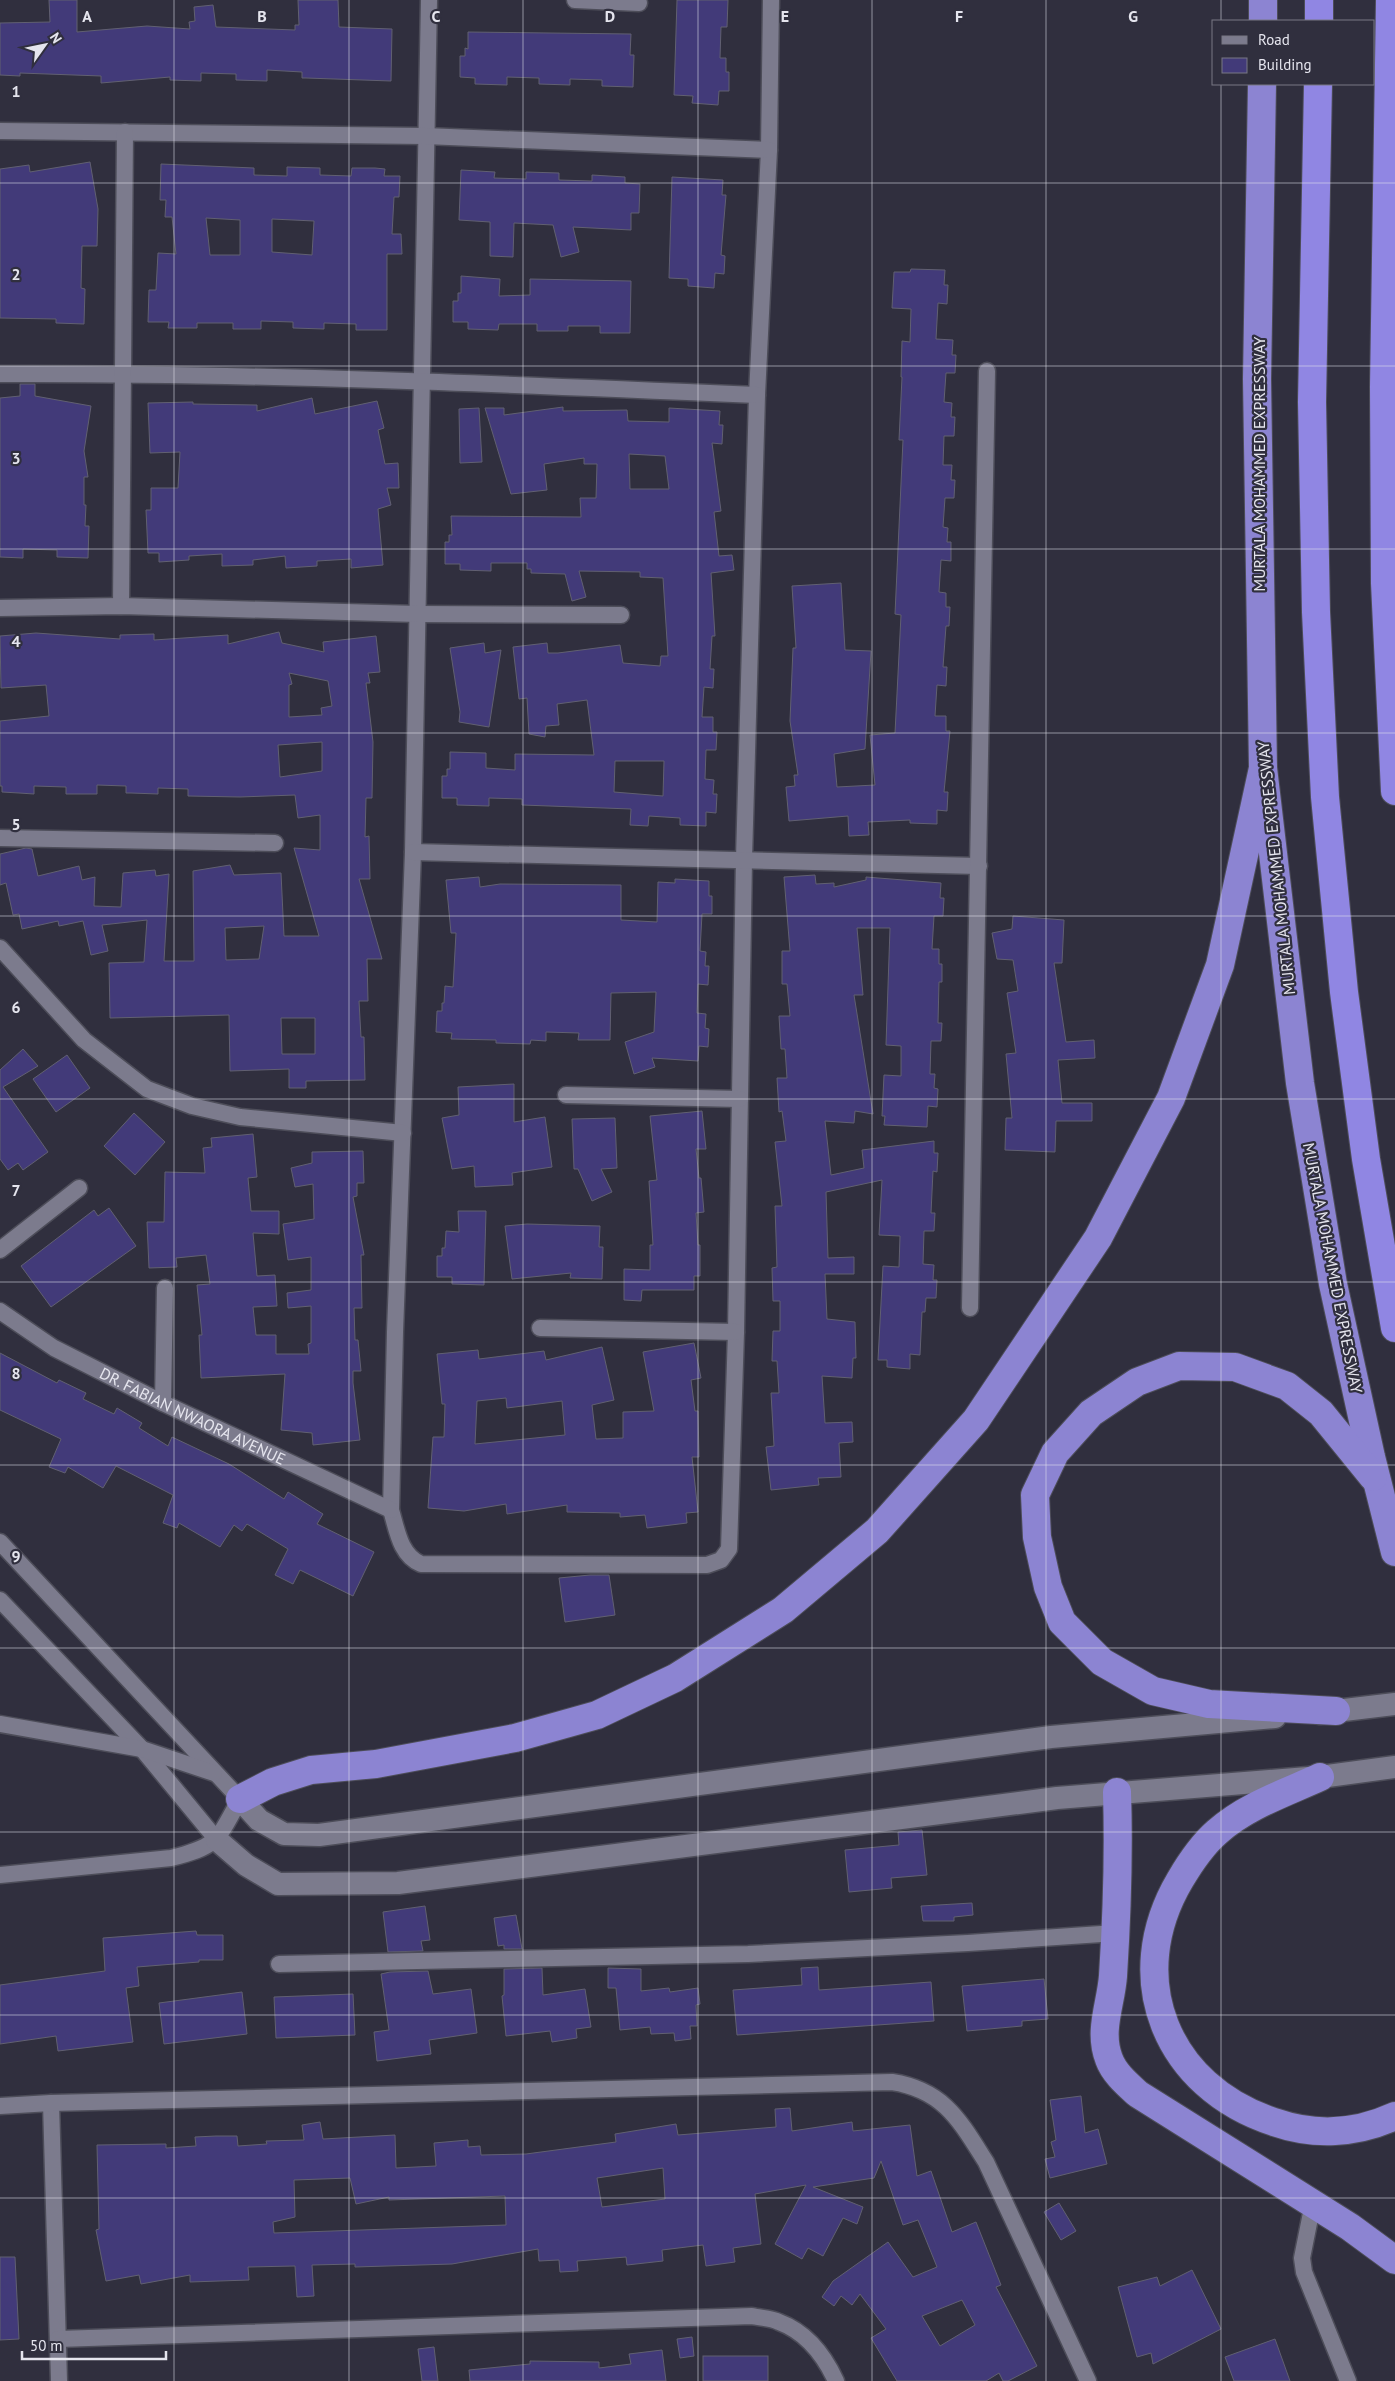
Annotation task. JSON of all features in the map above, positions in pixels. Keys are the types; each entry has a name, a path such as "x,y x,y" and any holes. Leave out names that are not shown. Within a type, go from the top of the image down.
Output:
{"highway":[{"path":"1263,0 1263,20"},
{"path":"1319,0 1319,20"},
{"path":"1390,0 1384,387 1384,573 1395,792"},
{"name":"MURTALA MOHAMMED EXPRESSWAY","path":"1262,85 1257,379 1263,768 1301,1093 1333,1284 1377,1482 1395,1552"},
{"path":"1318,85 1312,402 1316,612 1325,797 1344,992 1366,1159 1395,1328"},
{"path":"240,1799 272,1782 311,1770 385,1763 515,1738 597,1715 675,1678 783,1610 876,1531 976,1420 1098,1238 1171,1098 1220,965 1263,768"},
{"path":"1336,1711 1209,1704 1153,1691 1102,1662 1062,1622 1048,1587 1037,1537 1035,1495 1055,1453 1091,1413 1136,1382 1179,1366 1235,1367 1287,1386 1321,1413 1377,1482"},
{"path":"1320,1777 1250,1808 1217,1832 1191,1860 1172,1893 1157,1931 1153,1976 1160,2012 1176,2050 1207,2086 1250,2115 1296,2130 1342,2132 1383,2122 1395,2116"},
{"path":"1117,1792 1119,1862 1116,1932 1112,1982 1105,2021 1105,2041 1109,2060 1121,2078 1138,2094 1313,2203 1395,2260"}],"main road":[{"path":"240,1799 259,1820 284,1834 319,1835 1051,1737 1395,1704"},
{"path":"217,1840 246,1865 278,1884 398,1883 1057,1798 1320,1777 1395,1768"}],"street":[{"path":"429,0 413,852 395,1332 391,1510 398,1537 408,1557 420,1564 707,1565 721,1560 729,1549 736,1332 744,859 757,395 769,150 771,0"},
{"path":"575,0 639,3"},
{"path":"0,131 425,136 769,150"},
{"path":"121,606 125,132"},
{"path":"970,1308 980,866 987,371"},
{"path":"0,374 123,373 421,380 757,395"},
{"path":"0,608 121,606 418,614 621,615"},
{"path":"0,838 275,844"},
{"path":"413,852 980,866"},
{"path":"0,948 84,1040 114,1066 147,1089 192,1106 240,1117 403,1133"},
{"path":"566,1095 740,1099"},
{"path":"0,1250 79,1188"},
{"path":"163,1403 165,1288"},
{"name":"DR. FABIAN NWAORA AVENUE","path":"0,1311 54,1348 163,1403 391,1510"},
{"path":"540,1328 736,1332"},
{"path":"0,1542 240,1799 217,1840 198,1851 171,1858 0,1875"},
{"path":"0,1600 142,1749 217,1840"},
{"path":"0,1724 142,1749 217,1774"},
{"path":"279,1964 748,1954 968,1944 1116,1932"},
{"path":"0,2106 51,2103 892,2082 912,2085 940,2100 969,2135 986,2162 1088,2381"},
{"path":"51,2103 59,2381"},
{"path":"1313,2203 1302,2258 1304,2272 1348,2381"},
{"path":"58,2339 752,2316 779,2322 800,2334 817,2347 836,2381"}],"building":[{"path":"49,0 77,0 77,32 147,26 190,29 189,22 195,21 194,7 213,5 216,27 295,30 295,25 299,25 298,0 338,0 339,27 392,29 391,81 302,78 302,72 267,70 267,81 236,80 236,74 201,73 201,81 170,80 170,77 101,83 101,76 20,73 20,76 0,75 0,23 50,22"},
{"path":"677,0 728,0 727,27 721,27 720,58 726,58 726,72 729,72 729,91 719,91 718,105 692,103 693,96 674,95"},
{"path":"468,32 631,34 630,55 634,55 633,87 602,86 602,80 570,79 570,85 539,84 539,78 507,77 507,85 475,84 475,78 460,77 460,56 465,56 465,48 468,49"},
{"path":"90,162 98,209 97,246 82,246 81,288 85,289 84,324 56,323 56,319 0,318 0,169 29,165 30,172"},
{"path":"161,164 254,168 254,175 287,176 287,167 320,168 320,175 351,176 352,168 375,168 385,169 384,176 400,176 399,197 394,197 392,234 401,234 402,254 387,254 387,330 356,330 356,324 324,323 324,329 293,328 293,322 261,321 261,329 233,329 233,323 197,323 197,328 168,328 169,322 148,322 149,290 156,290 158,253 176,254 172,217 165,217 166,200 160,200","holes":["206,218 240,220 240,255 210,255","272,219 314,221 312,255 272,252"]},
{"path":"461,170 495,172 494,178 526,179 526,172 559,173 559,180 592,181 592,175 625,177 625,183 640,184 639,213 631,213 631,230 573,227 579,252 561,257 553,225 514,223 513,257 490,256 490,222 459,220"},
{"path":"672,177 723,180 722,195 726,195 721,255 725,256 724,274 715,273 714,288 688,286 688,279 669,278"},
{"path":"911,269 945,270 944,285 948,285 947,304 938,303 936,339 953,340 952,355 956,355 955,373 946,373 944,402 952,403 951,417 955,417 954,436 944,436 943,465 952,465 951,480 955,480 954,498 945,498 943,527 948,528 947,542 951,542 951,561 941,560 939,592 946,593 946,607 950,607 949,626 946,626 943,667 947,667 946,686 937,685 935,716 946,716 946,731 950,731 944,792 948,792 947,811 937,810 937,824 910,823 910,820 868,822 869,835 849,836 848,816 789,821 786,787 795,786 794,775 798,775 790,721 793,648 796,648 792,586 841,583 845,650 871,651 865,749 834,754 837,787 875,785 870,735 895,733 901,615 895,614 903,440 899,440 902,341 910,342 911,309 892,308 894,272 910,272"},
{"path":"461,276 500,279 499,296 530,295 530,279 631,281 630,333 600,333 600,326 568,326 568,331 537,331 537,324 499,324 498,330 468,329 468,322 453,322 453,301 458,301 458,293 461,293"},
{"path":"20,384 35,384 35,396 91,406 84,451 88,477 84,477 84,505 86,505 85,526 89,526 88,558 57,557 57,550 23,549 23,558 0,557 0,398 20,396"},
{"path":"312,398 315,414 377,401 384,428 378,430 385,464 398,463 399,488 387,488 391,505 378,509 383,565 351,568 351,559 317,561 317,566 286,568 285,556 253,560 253,565 222,566 222,554 189,556 189,560 159,562 159,553 148,553 146,510 151,510 151,488 178,488 180,452 150,453 148,403 193,402 193,404 257,405 257,411"},
{"path":"563,407 563,411 627,410 628,421 669,422 669,408 720,411 719,425 723,425 722,444 712,443 721,511 714,512 719,556 732,555 734,570 711,573 715,636 712,636 710,669 714,669 713,688 704,687 702,717 713,717 713,732 717,732 716,750 706,750 705,779 714,780 713,794 717,794 716,813 706,812 706,826 680,825 680,818 649,816 648,826 630,825 631,809 522,805 522,799 489,798 489,806 457,805 457,798 442,798 442,776 447,776 447,769 450,769 450,752 486,753 486,768 515,770 515,754 594,755 587,700 557,704 559,725 546,726 545,737 529,734 527,698 519,699 513,647 547,643 548,653 558,653 620,645 623,663 660,666 661,656 668,656 663,578 640,577 640,572 579,571 586,597 572,601 565,574 531,573 531,569 527,569 527,563 491,563 491,571 460,570 460,564 445,564 445,542 449,542 449,535 452,535 451,516 581,517 580,498 596,498 597,464 584,464 584,458 544,464 547,490 511,494 485,408 504,408 504,415","holes":["629,454 665,456 669,489 630,489","615,761 664,761 663,796 614,792"]},
{"path":"479,408 482,462 460,463 459,409"},
{"path":"279,632 282,643 324,652 323,642 376,636 380,672 368,673 370,683 366,683 373,742 372,798 366,798 365,837 369,836 370,879 359,879 382,959 367,959 368,1001 359,1001 361,1037 364,1037 365,1080 306,1081 306,1088 289,1088 289,1069 230,1071 229,1015 110,1018 109,963 144,962 147,920 102,925 108,951 91,955 83,921 59,926 58,921 22,929 19,914 13,915 6,883 0,885 0,854 26,848 32,849 38,876 79,866 82,880 95,877 94,906 121,907 123,873 155,870 156,876 169,874 164,961 194,961 193,871 230,865 234,875 281,873 284,936 319,936 294,848 320,850 320,815 298,818 295,795 188,796 188,789 158,788 158,794 126,793 126,786 97,785 97,794 66,794 66,787 34,786 34,794 2,792 2,786 0,786 0,721 49,716 46,685 1,688 0,636 36,633 120,639 120,635 154,634 154,640 228,635 228,644","holes":["289,673 328,681 332,706 321,708 322,715 289,717 289,685 292,684","322,742 322,771 280,777 278,745","264,926 259,959 226,960 225,928","281,1018 315,1018 315,1054 282,1054"]},
{"path":"484,643 485,653 501,650 489,727 459,722 460,712 450,648"},
{"path":"815,875 816,884 834,883 834,887 866,880 866,877 941,883 940,898 944,898 943,916 934,916 932,949 939,949 939,964 942,964 942,982 939,982 938,1023 942,1023 941,1041 931,1041 930,1074 935,1074 934,1088 938,1089 937,1107 928,1106 927,1127 884,1125 885,1116 882,1116 884,1075 901,1076 901,1046 886,1045 890,928 857,928 863,995 854,995 873,1114 855,1111 854,1123 825,1121 831,1175 864,1168 862,1150 934,1141 934,1153 938,1153 937,1172 933,1171 931,1213 935,1213 934,1231 924,1231 923,1264 934,1265 933,1280 937,1280 936,1298 926,1298 925,1312 922,1312 920,1355 910,1354 910,1369 887,1367 887,1360 878,1360 883,1266 899,1267 900,1236 879,1235 882,1180 826,1192 828,1258 854,1257 854,1274 825,1274 827,1319 855,1322 856,1358 853,1358 852,1378 822,1376 825,1423 852,1422 853,1442 839,1443 841,1477 818,1478 819,1485 771,1490 766,1447 774,1446 771,1393 779,1393 777,1361 772,1361 773,1331 780,1331 780,1301 773,1301 772,1268 777,1267 775,1206 782,1206 775,1142 786,1141 782,1111 779,1112 777,1078 787,1078 785,1049 781,1049 779,1016 790,1016 787,984 782,984 782,951 790,951 784,877"},
{"path":"479,877 480,887 500,884 621,885 621,920 657,922 658,882 675,883 675,879 709,881 709,896 712,896 712,914 702,914 700,951 706,952 705,966 709,966 708,985 698,984 697,1013 706,1014 705,1028 709,1029 708,1047 699,1046 698,1061 652,1058 655,1067 634,1074 625,1042 654,1032 656,992 611,993 610,1040 578,1040 579,1033 546,1032 546,1041 531,1040 530,1044 496,1043 496,1040 451,1039 452,1033 436,1032 437,1011 442,1011 445,986 453,987 456,933 451,933 446,880"},
{"path":"1013,916 1064,920 1062,963 1054,963 1066,1042 1094,1040 1095,1058 1058,1060 1062,1103 1092,1103 1092,1121 1056,1121 1055,1152 1005,1150 1006,1118 1012,1118 1006,1054 1016,1053 1007,993 1018,991 1013,960 997,959 992,933 1012,929"},
{"path":"23,1049 38,1066 3,1087 48,1152 23,1170 18,1163 8,1170 0,1159 0,1070"},
{"path":"67,1055 90,1088 56,1112 33,1079"},
{"path":"514,1084 514,1122 545,1117 552,1167 512,1173 513,1185 475,1187 474,1166 452,1169 442,1118 459,1115 458,1087"},
{"path":"702,1111 706,1149 696,1149 704,1212 696,1213 698,1245 700,1245 700,1276 694,1276 694,1290 642,1290 641,1301 624,1300 624,1269 650,1270 650,1245 653,1245 649,1181 657,1180 650,1116"},
{"path":"134,1113 165,1142 135,1175 104,1146"},
{"path":"615,1118 617,1168 601,1169 612,1192 592,1201 578,1169 574,1169 572,1119"},
{"path":"253,1134 257,1177 248,1178 251,1211 279,1211 279,1234 253,1233 257,1276 275,1275 277,1306 253,1307 256,1335 276,1335 276,1354 309,1354 308,1344 311,1343 311,1306 288,1308 287,1293 311,1290 311,1257 288,1260 283,1224 314,1219 313,1184 295,1187 291,1168 312,1163 312,1152 363,1151 364,1183 357,1183 357,1196 353,1197 364,1255 361,1255 362,1308 354,1308 355,1340 358,1340 361,1371 353,1371 353,1383 360,1440 313,1445 312,1433 281,1430 285,1374 201,1378 199,1335 202,1335 197,1285 210,1284 206,1255 176,1258 177,1267 149,1268 147,1222 164,1222 165,1172 205,1173 203,1148 212,1147 211,1138"},
{"path":"109,1208 136,1246 51,1307 21,1266 94,1210 98,1216"},
{"path":"458,1211 486,1211 484,1285 452,1284 452,1277 437,1277 437,1256 442,1256 442,1248 445,1248 446,1231 459,1232"},
{"path":"527,1224 600,1226 599,1247 603,1247 602,1279 570,1278 571,1273 512,1279 505,1226"},
{"path":"694,1343 701,1378 691,1380 695,1411 698,1411 699,1457 692,1457 698,1512 686,1513 687,1523 647,1528 645,1515 620,1517 620,1513 567,1512 567,1505 507,1514 506,1504 464,1511 428,1508 433,1437 444,1437 445,1404 442,1404 437,1354 478,1350 479,1359 544,1351 546,1360 602,1347 614,1400 592,1405 596,1439 623,1438 623,1412 654,1411 643,1352","holes":["506,1398 507,1408 562,1401 565,1435 475,1444 477,1401"]},
{"path":"0,1353 57,1383 59,1380 86,1393 83,1399 114,1414 117,1408 142,1423 139,1428 168,1446 172,1437 229,1464 284,1499 288,1492 323,1514 317,1524 374,1552 353,1596 300,1570 293,1584 275,1575 288,1549 247,1524 242,1531 234,1525 220,1547 179,1523 177,1528 163,1523 173,1495 116,1466 103,1488 68,1467 65,1473 49,1467 61,1439 0,1410"},
{"path":"609,1575 615,1615 565,1622 559,1578"},
{"path":"922,1830 927,1875 891,1878 892,1888 849,1892 845,1850 899,1845 898,1832"},
{"path":"972,1903 973,1915 954,1917 954,1921 923,1921 921,1906"},
{"path":"425,1906 430,1940 421,1941 423,1951 388,1952 383,1912"},
{"path":"516,1915 522,1949 504,1949 504,1945 498,1946 494,1918"},
{"path":"196,1931 197,1935 223,1935 223,1960 199,1960 199,1962 137,1967 139,1986 126,1988 133,2042 58,2051 56,2036 0,2044 0,1985 105,1971 103,1938"},
{"path":"818,1967 819,1990 931,1982 934,2021 737,2035 733,1990 802,1985 801,1968"},
{"path":"542,1968 543,1995 585,1989 591,2027 576,2029 577,2038 552,2042 550,2031 506,2036 502,1996 504,1995 504,1969"},
{"path":"608,1968 641,1969 641,1991 669,1988 670,1992 698,1988 700,2004 696,2005 697,2026 690,2026 691,2039 675,2041 674,2033 651,2034 650,2027 620,2030 616,1988 608,1988"},
{"path":"428,1971 433,1994 471,1989 477,2033 429,2040 431,2054 377,2061 374,2032 389,2030 381,1974"},
{"path":"1044,1979 1048,2019 1022,2021 1022,2026 967,2031 962,1986"},
{"path":"242,1992 247,2034 164,2044 159,2003"},
{"path":"353,1994 355,2035 276,2038 274,1997"},
{"path":"1081,2096 1085,2133 1098,2129 1107,2164 1050,2178 1045,2159 1055,2157 1051,2142 1056,2140 1050,2100"},
{"path":"790,2108 792,2131 852,2122 853,2131 910,2125 917,2176 931,2171 952,2232 976,2222 1001,2285 996,2287 1037,2366 1008,2381 1003,2381 999,2373 986,2381 897,2381 871,2338 886,2329 860,2294 852,2305 841,2296 834,2306 822,2297 833,2281 888,2242 913,2277 937,2267 918,2220 903,2225 881,2161 874,2178 813,2187 863,2207 857,2224 843,2218 823,2256 808,2248 802,2259 775,2244 806,2185 755,2194 761,2244 733,2248 735,2262 706,2266 703,2245 662,2250 663,2261 627,2265 626,2257 577,2261 578,2271 560,2272 559,2260 539,2261 538,2249 452,2264 355,2267 355,2264 312,2265 314,2296 297,2297 295,2266 248,2267 249,2280 190,2282 190,2275 141,2284 139,2275 106,2281 96,2230 99,2229 97,2145 166,2144 166,2148 196,2146 195,2137 216,2136 237,2136 238,2146 267,2144 266,2141 304,2140 302,2125 320,2122 323,2139 395,2135 396,2168 436,2166 434,2143 468,2140 468,2147 480,2146 481,2155 526,2154 616,2142 615,2134 676,2124 678,2135 776,2127 775,2109","holes":["663,2168 665,2199 602,2207 597,2178","350,2178 356,2204 389,2197 389,2200 505,2196 506,2225 274,2233 273,2222 295,2217 294,2180","962,2300 975,2325 940,2346 922,2316"]},
{"path":"1059,2203 1076,2231 1061,2240 1044,2212"},
{"path":"0,2257 15,2257 19,2339 0,2340"},
{"path":"1192,2270 1221,2329 1153,2364 1151,2353 1137,2357 1118,2287 1157,2277 1160,2286"},
{"path":"692,2337 694,2356 680,2358 677,2339"},
{"path":"1275,2339 1290,2381 1234,2381 1225,2357"},
{"path":"434,2347 438,2381 422,2381 418,2349"},
{"path":"662,2350 666,2381 470,2381 469,2370 530,2364 530,2361 599,2362 599,2368 631,2364 629,2354"},
{"path":"703,2356 768,2356 768,2381 703,2381"}]}
